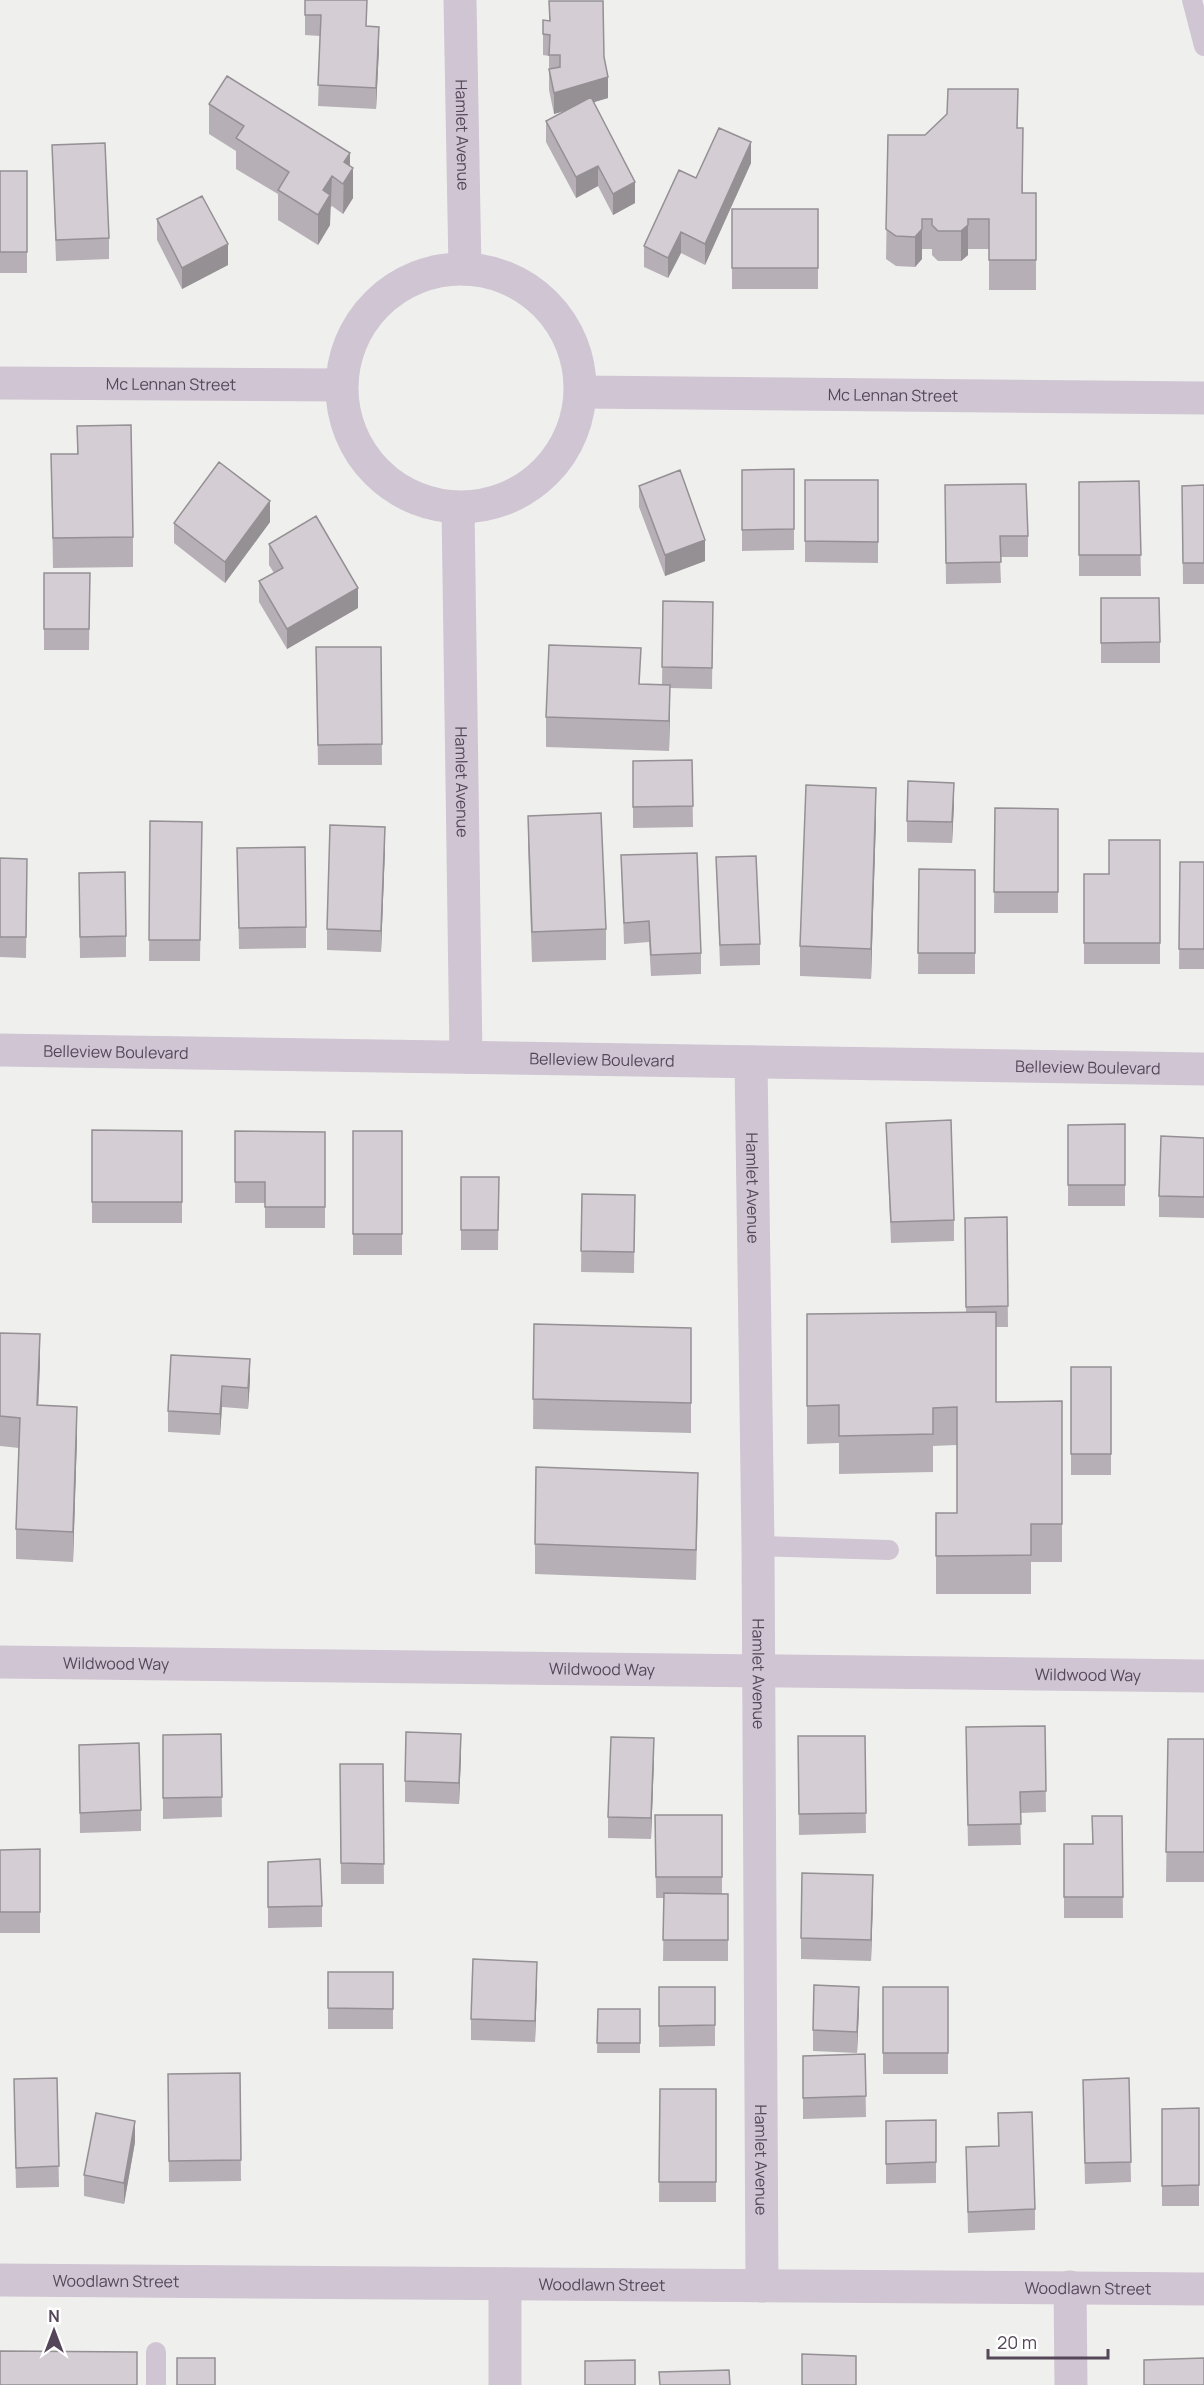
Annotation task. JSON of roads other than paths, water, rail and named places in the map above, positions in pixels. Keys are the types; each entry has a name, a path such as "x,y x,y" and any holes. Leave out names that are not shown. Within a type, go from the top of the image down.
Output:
{"street":[{"name":"Hamlet Avenue","path":"460,0 465,269"},
{"path":"465,269 491,273 508,279 539,297 557,317 570,339 579,365 581,392 578,418 568,443 553,465 533,484 510,497 485,506 458,508 432,504 406,494 384,480 365,460 352,438 343,412 341,385 345,359 355,333 369,312 389,293 412,280 438,271 465,269"},
{"name":"Mc Lennan Street","path":"0,383 341,385"},
{"name":"Mc Lennan Street","path":"581,392 1204,398"},
{"name":"Hamlet Avenue","path":"458,508 466,1057"},
{"name":"Belleview Boulevard","path":"0,1050 1204,1069"},
{"name":"Hamlet Avenue","path":"750,1062 758,1546 762,2286"},
{"name":"Wildwood Way","path":"0,1662 1204,1676"},
{"name":"Woodlawn Street","path":"0,2280 1204,2289"},
{"path":"505,2284 505,2385"},
{"path":"1070,2287 1071,2385"}],"lane":[{"path":"1192,0 1204,46"},
{"path":"758,1546 889,1550"},
{"path":"156,2352 156,2385"}]}
